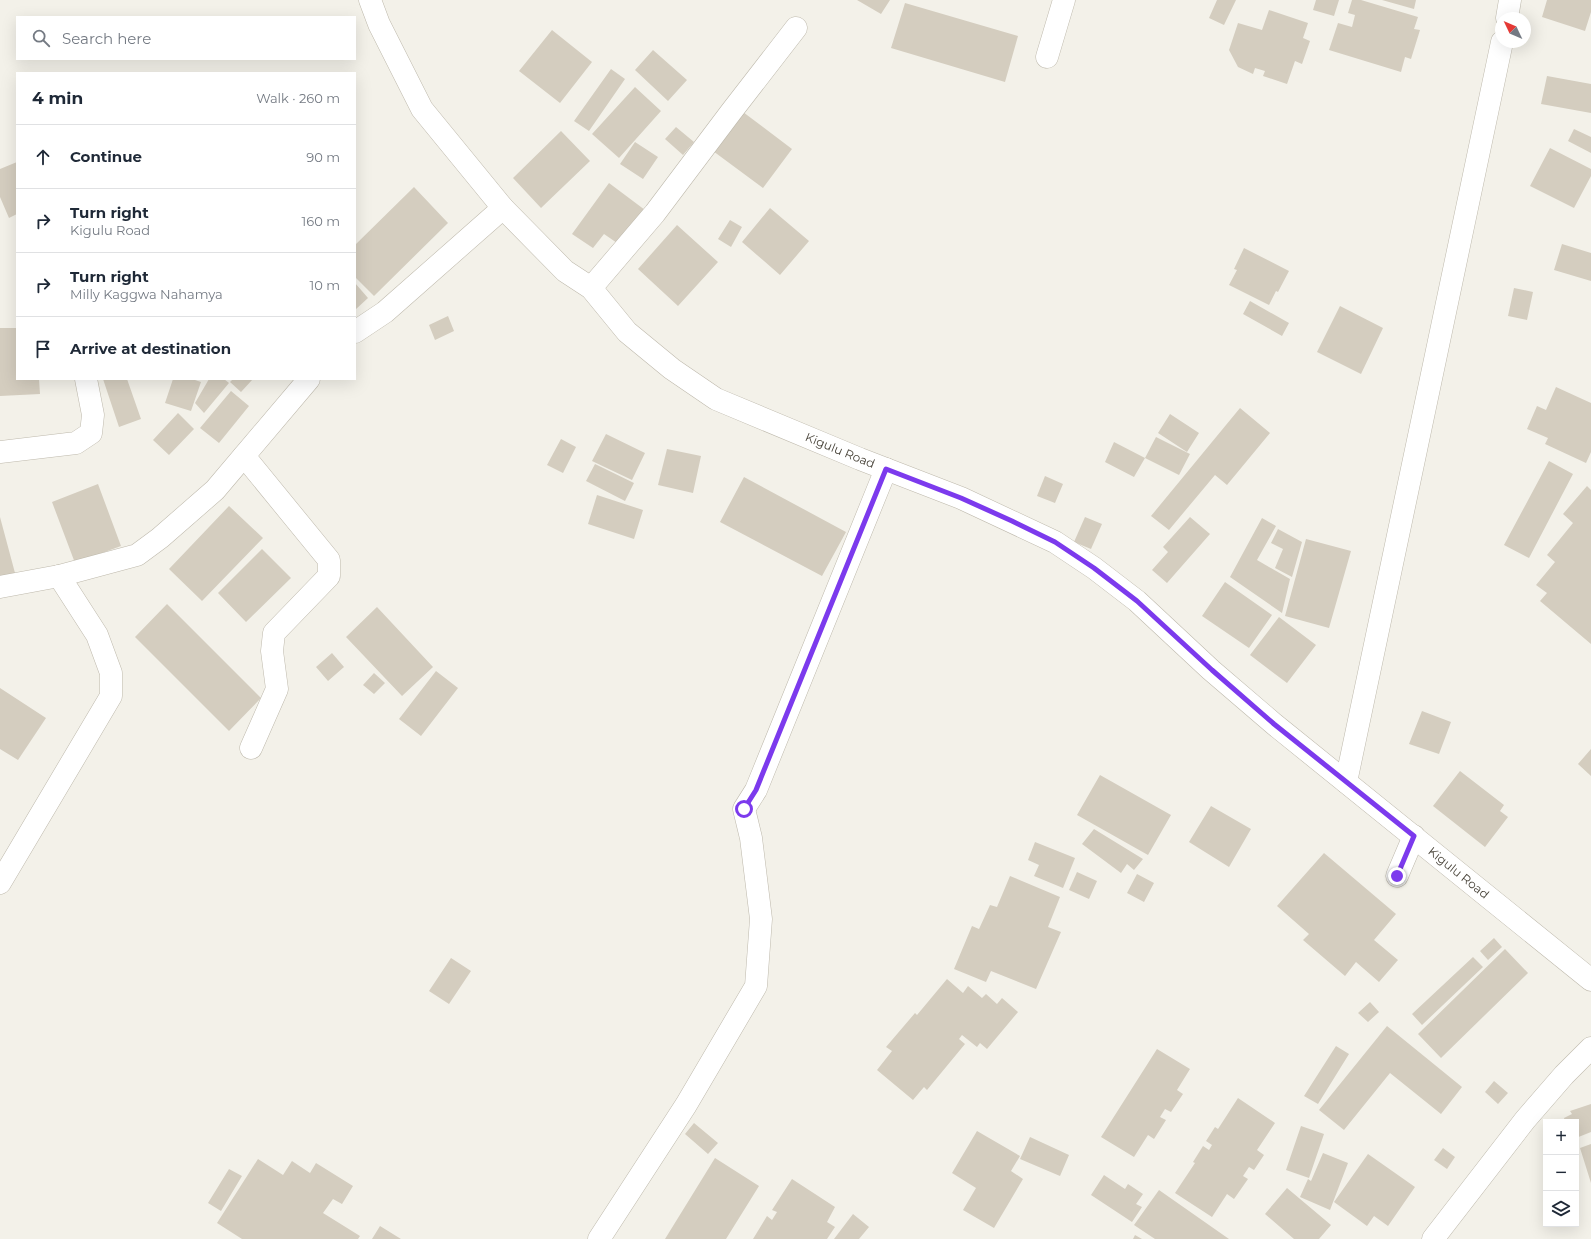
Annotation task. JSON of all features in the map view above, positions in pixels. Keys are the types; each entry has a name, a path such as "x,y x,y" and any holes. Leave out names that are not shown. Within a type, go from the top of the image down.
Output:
{"street":[{"name":"Kigulu Road","path":"370,0 379,24 422,109 503,208 565,271 591,288 627,332 672,369 716,399 886,469 961,498 1055,542 1088,564 1137,601 1263,714 1591,980"},
{"path":"1046,57 1064,0"},
{"path":"1508,12 1510,0"},
{"path":"591,288 655,213 796,28"},
{"path":"1346,782 1501,48"},
{"path":"356,331 385,312 503,208"},
{"path":"0,452 76,443 91,433 93,415 86,380"},
{"path":"0,587 59,576 137,555 160,538 215,490 308,380"},
{"path":"244,456 329,560 329,576 274,633 272,651 277,689 251,748"},
{"path":"599,1239 686,1105 756,986 761,919 752,838 744,809 756,790 886,469"},
{"path":"0,883 111,696 111,673 97,635 59,576"},
{"path":"1397,876 1414,836"},
{"path":"1439,1237 1525,1120 1564,1075 1591,1048"}],"building":[{"path":"857,0 890,0 881,14"},
{"path":"1217,0 1236,0 1224,25 1209,18"},
{"path":"1316,0 1339,0 1334,16 1313,10"},
{"path":"1352,0 1361,0 1418,17 1414,29 1420,30 1411,59 1405,57 1401,72 1329,50 1338,23 1352,27 1355,15 1348,13"},
{"path":"1382,0 1416,0 1414,9"},
{"path":"1547,0 1591,0 1591,12 1585,31 1542,17"},
{"path":"905,3 1018,36 1005,82 891,48"},
{"path":"1269,10 1308,23 1303,38 1310,41 1302,64 1295,61 1287,84 1263,76 1265,71 1255,68 1253,74 1238,67 1229,50 1238,23 1262,30"},
{"path":"552,30 592,62 560,103 519,71"},
{"path":"653,50 687,80 668,101 635,70"},
{"path":"611,69 625,79 589,131 574,121"},
{"path":"1547,76 1591,84 1591,113 1541,104"},
{"path":"635,87 661,111 619,158 592,134"},
{"path":"743,112 792,149 763,188 713,151"},
{"path":"676,127 694,142 683,155 665,139"},
{"path":"1574,129 1591,137 1591,153 1568,141"},
{"path":"561,131 590,161 541,208 513,178"},
{"path":"635,142 658,157 643,179 620,164"},
{"path":"1550,148 1591,169 1591,176 1574,208 1530,186"},
{"path":"16,162 16,214 9,218 0,197 0,169"},
{"path":"609,183 645,210 620,245 604,234 593,248 572,234"},
{"path":"414,187 448,223 374,296 356,278 356,244"},
{"path":"770,208 809,241 780,275 742,242"},
{"path":"730,220 742,227 731,247 718,239"},
{"path":"677,225 718,262 678,306 638,269"},
{"path":"1562,244 1591,253 1591,281 1554,270"},
{"path":"1244,248 1289,271 1269,305 1229,285 1237,270 1234,269"},
{"path":"356,284 368,298 356,309"},
{"path":"1514,288 1533,292 1527,320 1508,316"},
{"path":"1250,301 1289,323 1282,336 1243,314"},
{"path":"1340,306 1383,328 1361,374 1317,352"},
{"path":"448,316 454,331 435,340 429,325"},
{"path":"0,328 16,328 16,380 39,380 40,394 0,396"},
{"path":"103,380 127,380 141,419 119,427"},
{"path":"173,380 195,380 201,382 191,411 165,403"},
{"path":"208,380 225,380 229,383 204,413 195,403"},
{"path":"232,380 252,380 241,392 230,382"},
{"path":"1556,387 1591,403 1591,452 1586,463 1545,444 1548,438 1527,429 1537,406 1546,410"},
{"path":"231,391 249,406 219,443 200,428"},
{"path":"1240,408 1270,433 1227,485 1215,475 1169,530 1151,516"},
{"path":"178,413 194,429 169,455 153,440"},
{"path":"1170,414 1199,433 1187,452 1158,433"},
{"path":"606,434 645,453 632,480 592,461"},
{"path":"1156,437 1190,454 1179,475 1145,458"},
{"path":"561,439 576,447 563,473 547,465"},
{"path":"1114,442 1145,458 1134,477 1105,462"},
{"path":"667,449 701,456 693,493 658,485"},
{"path":"1549,461 1573,474 1529,558 1504,545"},
{"path":"595,464 634,483 625,501 586,481"},
{"path":"1045,476 1063,484 1055,503 1037,496"},
{"path":"744,477 846,532 822,576 720,522"},
{"path":"98,484 121,546 75,563 52,502"},
{"path":"1587,486 1591,490 1591,644 1540,601 1547,593 1536,585 1555,562 1547,555 1573,523 1563,514"},
{"path":"597,495 643,510 634,539 588,524"},
{"path":"229,506 263,538 202,601 169,569"},
{"path":"0,517 15,573 0,578"},
{"path":"1085,517 1102,524 1091,549 1074,542"},
{"path":"1190,517 1210,534 1167,583 1152,570 1168,552 1163,547"},
{"path":"1262,518 1276,526 1257,560 1290,579 1282,613 1230,577"},
{"path":"1278,529 1302,542 1292,577 1275,568 1283,549 1271,543"},
{"path":"1306,539 1351,551 1329,628 1285,616"},
{"path":"262,549 291,578 246,622 218,593"},
{"path":"1225,582 1272,615 1249,648 1202,616"},
{"path":"167,604 261,698 229,731 135,637"},
{"path":"377,607 433,667 402,696 346,637"},
{"path":"1279,617 1316,645 1287,683 1250,655"},
{"path":"332,653 344,667 328,681 316,667"},
{"path":"436,671 458,688 421,736 399,719"},
{"path":"374,673 385,683 374,694 363,685"},
{"path":"0,688 46,718 18,760 0,749"},
{"path":"1422,711 1451,722 1439,754 1409,744"},
{"path":"1591,749 1591,776 1578,764"},
{"path":"1460,771 1504,805 1500,811 1508,817 1485,847 1433,806"},
{"path":"1100,775 1171,815 1148,855 1077,815"},
{"path":"1211,806 1251,829 1229,867 1189,842"},
{"path":"1094,829 1143,859 1134,870 1127,864 1121,873 1082,844"},
{"path":"1035,842 1075,858 1063,888 1034,876 1039,865 1028,860"},
{"path":"1324,853 1396,914 1374,940 1398,960 1379,982 1356,962 1345,976 1303,940 1309,934 1277,906"},
{"path":"1077,872 1097,881 1089,899 1069,890"},
{"path":"1137,874 1154,883 1144,902 1127,893"},
{"path":"1010,876 1060,897 1048,927 1061,932 1036,989 991,971 986,982 954,969 972,926 979,929 990,905 997,907"},
{"path":"1494,938 1502,947 1488,960 1480,951"},
{"path":"1505,949 1528,973 1441,1058 1418,1034"},
{"path":"1473,957 1483,967 1422,1025 1412,1014"},
{"path":"451,958 471,971 449,1004 429,991"},
{"path":"947,979 963,993 968,986 982,998 986,994 997,1004 1002,998 1018,1012 987,1049 980,1043 977,1047 962,1035 959,1039 965,1044 927,1090 924,1087 913,1100 877,1070 892,1051 886,1047 915,1013 917,1015"},
{"path":"1370,1002 1379,1012 1368,1022 1358,1013"},
{"path":"1387,1026 1462,1087 1441,1114 1390,1073 1344,1130 1319,1110"},
{"path":"1336,1046 1349,1054 1318,1104 1304,1096"},
{"path":"1157,1049 1190,1069 1177,1090 1183,1094 1171,1112 1165,1109 1160,1117 1166,1120 1154,1139 1148,1135 1134,1157 1101,1137"},
{"path":"1494,1081 1508,1093 1498,1104 1485,1092"},
{"path":"1238,1098 1275,1123 1257,1150 1264,1155 1254,1170 1249,1167 1243,1176 1248,1179 1234,1199 1227,1194 1212,1217 1175,1193 1195,1163 1193,1162 1203,1146 1209,1150 1212,1145 1206,1141 1215,1127 1218,1129"},
{"path":"1591,1104 1591,1132 1579,1137 1579,1119 1564,1119 1572,1114 1570,1111"},
{"path":"694,1123 718,1143 708,1154 685,1134"},
{"path":"1301,1126 1324,1134 1309,1178 1286,1170"},
{"path":"977,1131 1020,1156 1011,1171 1023,1179 994,1228 963,1210 976,1188 952,1173"},
{"path":"1030,1137 1069,1155 1060,1176 1020,1159"},
{"path":"1591,1144 1591,1183 1580,1148"},
{"path":"1443,1148 1455,1157 1447,1169 1434,1160"},
{"path":"1323,1153 1348,1163 1330,1210 1300,1197 1308,1179 1311,1181"},
{"path":"1368,1154 1415,1187 1388,1226 1374,1216 1367,1226 1334,1202"},
{"path":"715,1158 759,1186 726,1239 665,1239"},
{"path":"258,1159 283,1175 292,1161 310,1173 316,1163 353,1186 342,1204 333,1199 323,1213 360,1236 358,1239 242,1239 217,1223"},
{"path":"229,1169 242,1176 221,1211 208,1203"},
{"path":"1104,1175 1125,1189 1128,1184 1143,1194 1136,1204 1142,1207 1132,1222 1091,1195"},
{"path":"792,1179 835,1207 827,1222 835,1227 827,1239 753,1239 767,1216 772,1220 777,1212 772,1210"},
{"path":"1287,1188 1331,1225 1319,1239 1294,1239 1265,1214"},
{"path":"1159,1190 1229,1239 1155,1239 1134,1225"},
{"path":"853,1214 869,1227 859,1239 834,1239"},
{"path":"380,1226 401,1239 372,1239"},
{"path":"1135,1235 1142,1239 1133,1239"}],"route":[{"path":"744,809 756,790 886,469 961,498 1055,542 1094,568 1137,601 1212,670 1274,724 1414,836 1397,876"}]}
